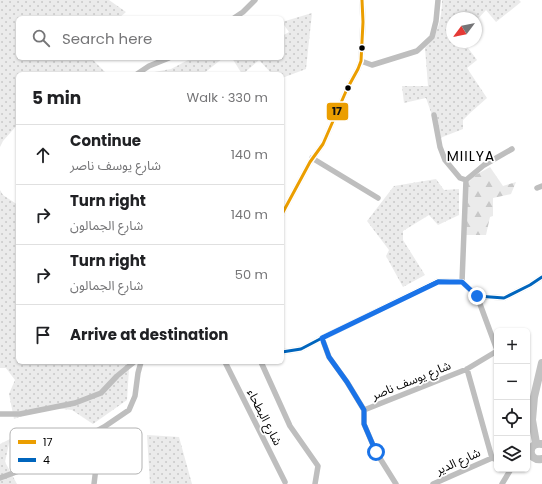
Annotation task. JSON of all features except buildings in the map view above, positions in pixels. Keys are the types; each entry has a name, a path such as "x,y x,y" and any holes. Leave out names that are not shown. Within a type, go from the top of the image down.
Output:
{"main road":[{"path":"530,451 532,447 539,444 532,420 534,397 542,363"},
{"path":"530,454 535,459 542,461"}],"street":[{"path":"237,16 255,0"},
{"path":"284,210 312,158 323,144 347,89 362,61 364,22 362,0"},
{"path":"362,61 372,65 417,52 432,37 436,21 438,0"},
{"path":"140,72 149,66 164,60"},
{"path":"434,115 440,147 445,160 460,178 466,180"},
{"path":"462,282 466,180 484,165 512,149"},
{"path":"312,158 378,198"},
{"path":"477,296 504,298 542,277"},
{"path":"284,352 301,349 438,282 462,282 477,296 494,342"},
{"name":"شارع يوسف ناصر","path":"322,338 329,357 347,382 364,410 364,424 376,452 396,484"},
{"name":"شارع يوسف ناصر","path":"364,410 467,369 494,352"},
{"path":"0,414 20,414 75,403 101,393 117,376 132,364"},
{"path":"104,427 129,410 135,396 140,364"},
{"name":"شارع البطحاء","path":"226,364 285,482"},
{"path":"262,364 290,426 318,466 315,484"},
{"name":"شارع الدير","path":"467,369 494,456"},
{"name":"شارع الدير","path":"433,484 494,459"},
{"path":"502,484 509,472"},
{"path":"0,478 11,474"},
{"path":"94,484 95,474"}],"green space":[{"path":"0,0 109,0 126,12 121,16 16,16 16,60 93,60 105,72 16,72 16,126 3,141 0,147"},
{"path":"442,0 519,0 521,2 496,22 486,10 482,14 482,12 446,12 446,48 468,48 477,60 467,68 487,98 463,120 463,129 440,138 426,98 404,103 402,86 428,86 425,48 436,32 441,13"},
{"path":"312,13 306,69 284,77 284,72 270,72 259,60 284,60 284,35 289,32 284,25 284,21"},
{"path":"188,60 220,60 206,72 154,72 171,69"},
{"path":"233,60 259,60 245,72 241,72"},
{"path":"490,167 503,186 516,182 511,194 493,198 493,216 490,217 486,235 466,235 468,183 474,176"},
{"path":"436,179 444,190 459,189 459,215 438,225 429,215 403,231 403,240 425,275 403,287 386,256 389,250 367,221 394,186"},
{"path":"0,190 3,195 16,204 16,364 136,364 129,369 127,400 93,424 72,410 46,407 14,419 9,394 15,380 6,368 0,368"},
{"path":"147,435 179,437 192,484 150,484"},
{"path":"10,439 5,462 10,474 12,474 17,484 0,484 0,444"}],"transit line":[{"name":"17","path":"284,210 310,162 323,144 361,61 363,22 362,0"},
{"name":"4","path":"284,352 301,349 438,281 462,282 477,296 504,298 542,277"}],"district":[{"name":"MIILYA","path":"471,156"}],"route":[{"path":"376,452 364,424 364,410 347,382 329,357 322,338 438,282 462,282 477,296"}]}
